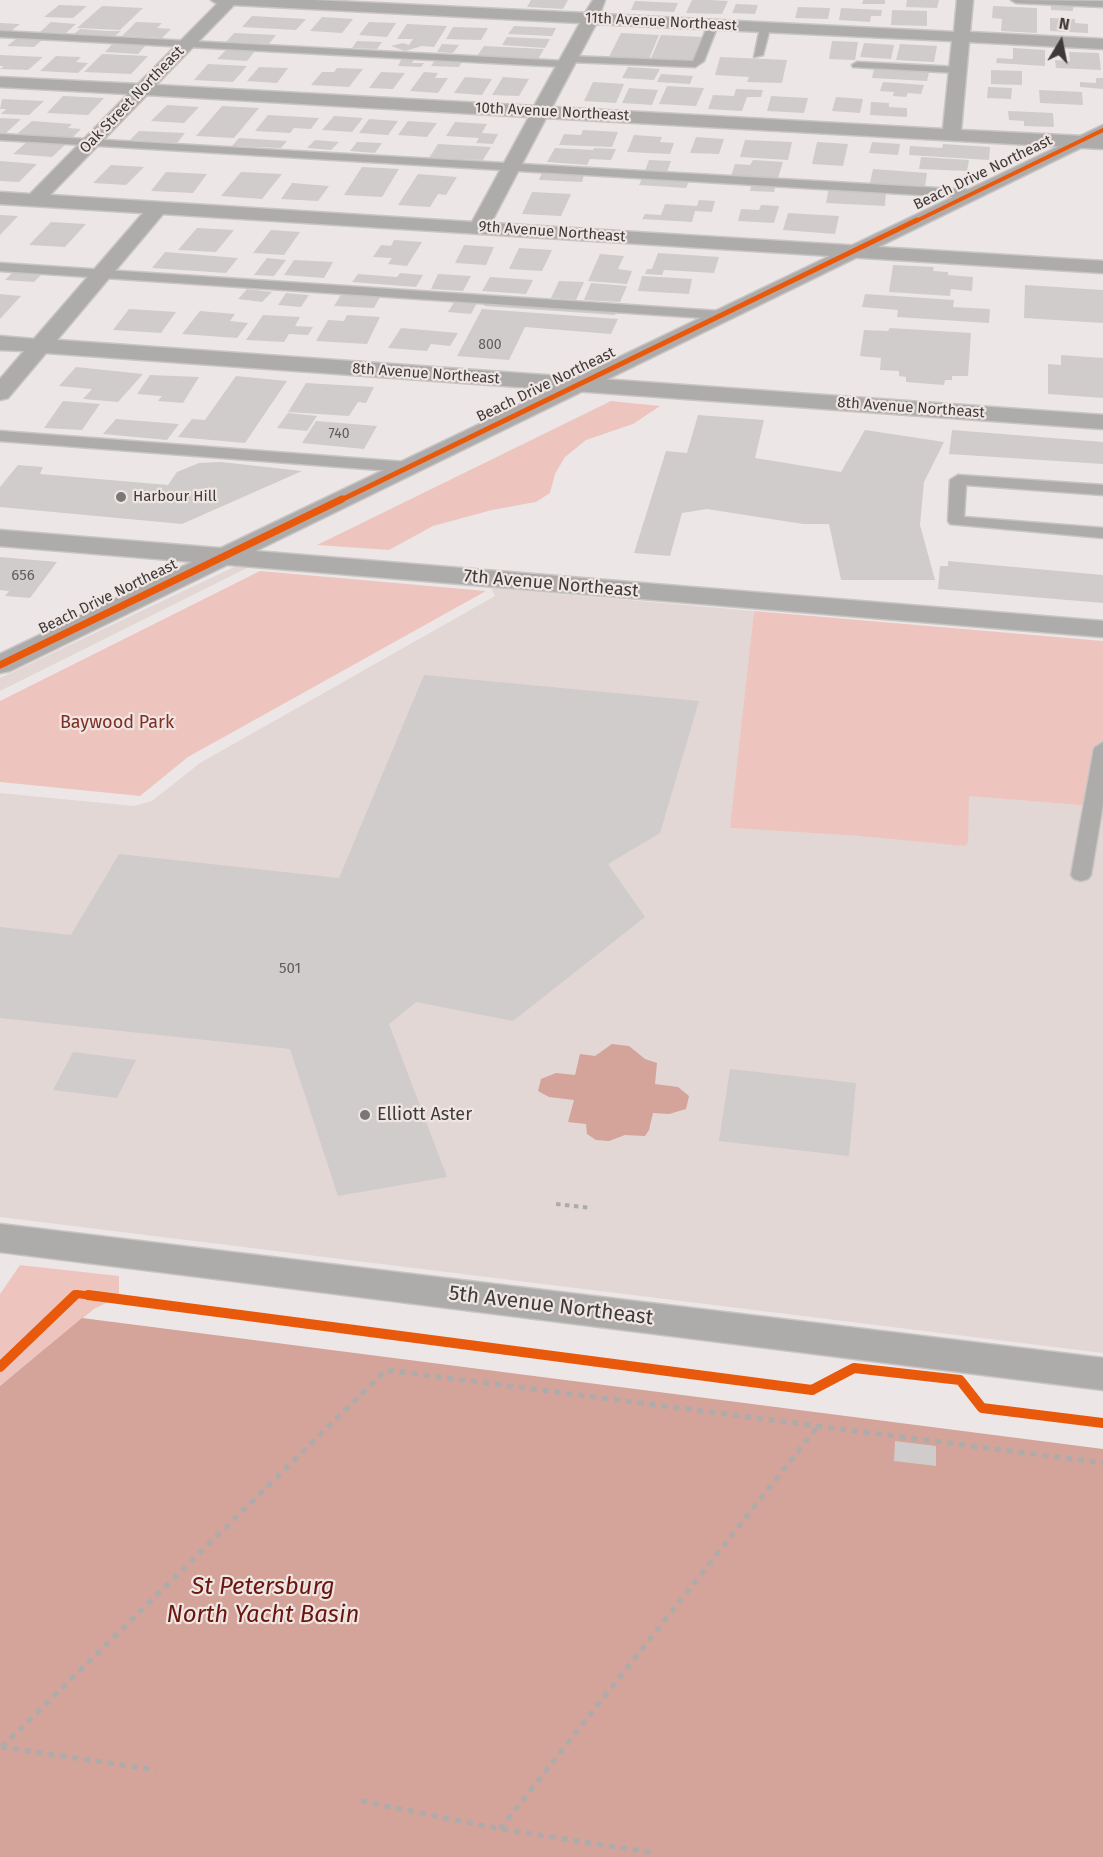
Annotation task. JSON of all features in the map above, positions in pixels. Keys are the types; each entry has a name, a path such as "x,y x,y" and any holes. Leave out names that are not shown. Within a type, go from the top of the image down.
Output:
{"street":[{"name":"11th Avenue Northeast","path":"219,0 1103,44"},
{"name":"Oak Street Northeast","path":"35,200 230,0"},
{"path":"478,228 600,0"},
{"path":"951,134 965,0"},
{"name":"10th Avenue Northeast","path":"0,82 1103,143"},
{"name":"Beach Drive Northeast","path":"0,665 1103,130"},
{"name":"9th Avenue Northeast","path":"0,198 1103,267"},
{"path":"0,393 158,208"},
{"name":"8th Avenue Northeast","path":"0,344 1103,422"},
{"name":"7th Avenue Northeast","path":"0,538 1103,629"},
{"name":"5th Avenue Northeast","path":"4,1244 1103,1374"}],"lane":[{"path":"1016,0 1103,4"},
{"path":"0,34 567,62 695,64 699,62 712,25"},
{"path":"758,55 765,28"},
{"path":"857,65 958,70"},
{"path":"0,137 972,194"},
{"path":"0,267 719,315"},
{"path":"0,436 406,467"},
{"path":"1103,490 958,480 957,521 1103,533"},
{"path":"1081,875 1103,748"}],"path":[{"path":"556,1204 591,1208"},
{"path":"1,1747 387,1370 1103,1462"},
{"path":"500,1830 819,1426"},
{"path":"1,1747 156,1770"},
{"path":"361,1801 500,1830 655,1852"}],"shaded area":[{"path":"236,566 249,567 0,691 0,678"},
{"path":"491,588 754,611 731,828 968,842 962,795 1103,807 1103,1353 0,1217 0,793 134,806 152,801 200,763 495,596"}],"green space":[{"path":"611,401 660,406 633,424 586,440 565,457 555,474 550,493 536,502 492,510 433,526 389,550 317,545"},
{"name":"Baywood Park","path":"260,571 486,591 188,757 140,796 0,782 0,701"},
{"path":"754,611 1103,641 1103,807 969,796 968,842 965,846 860,836 730,828"},
{"path":"20,1265 119,1276 119,1303 108,1302 94,1309 0,1386 0,1294"}],"water":[{"path":"612,1044 629,1046 645,1059 657,1063 655,1084 678,1087 689,1096 686,1109 669,1114 653,1113 649,1130 645,1136 625,1135 609,1141 596,1140 587,1134 586,1124 568,1122 574,1100 549,1097 538,1091 541,1079 556,1073 575,1075 580,1054 595,1056"},
{"name":"St Petersburg North Yacht Basin","path":"82,1318 1103,1449 1103,1857 0,1857 0,1386"}],"building":[{"path":"531,0 568,0 563,9 527,7"},
{"path":"692,0 728,1 722,14 686,13"},
{"path":"863,0 885,0 885,4 862,4"},
{"path":"907,0 939,0 937,8 906,7"},
{"path":"635,1 678,3 674,12 631,10"},
{"path":"736,4 758,5 755,14 732,13"},
{"path":"1051,4 1073,5 1073,11 1051,10"},
{"path":"59,5 87,6 73,18 44,17"},
{"path":"102,6 143,8 120,30 77,28"},
{"path":"993,6 1037,8 1037,33 1001,31 1002,19 992,18"},
{"path":"798,7 830,8 828,19 795,18"},
{"path":"841,8 882,10 881,16 871,16 870,22 839,20"},
{"path":"892,10 927,11 927,26 891,25"},
{"path":"252,16 306,19 296,30 242,27"},
{"path":"322,17 353,19 342,33 310,31"},
{"path":"1050,18 1075,19 1075,23 1088,24 1088,33 1050,31"},
{"path":"51,22 76,24 66,33 40,32"},
{"path":"136,22 162,23 157,28 171,29 162,38 122,36"},
{"path":"369,22 396,23 387,37 359,35"},
{"path":"0,23 20,24 11,31 0,31"},
{"path":"407,24 447,26 434,47 422,46 405,51 391,46 403,43 409,45 413,39 397,39"},
{"path":"514,26 556,28 552,36 508,34"},
{"path":"453,27 488,28 481,40 446,39"},
{"path":"80,29 121,31 115,36 74,34"},
{"path":"234,33 276,35 269,44 226,42"},
{"path":"621,33 659,35 649,59 609,57"},
{"path":"661,35 703,37 694,61 651,58"},
{"path":"507,37 550,39 545,48 502,45"},
{"path":"16,39 42,40 34,47 7,46"},
{"path":"357,41 382,42 377,49 352,48"},
{"path":"832,41 858,42 855,60 829,59"},
{"path":"114,42 147,44 138,54 105,52"},
{"path":"864,43 894,45 891,59 860,57"},
{"path":"442,44 459,45 453,53 437,52"},
{"path":"900,44 937,46 934,62 896,60"},
{"path":"484,46 544,49 538,59 477,56"},
{"path":"1013,48 1045,50 1045,66 996,63 997,58 1013,59"},
{"path":"227,49 256,50 247,61 217,59"},
{"path":"1069,52 1099,53 1101,70 1056,68 1055,60 1070,61"},
{"path":"102,54 148,56 131,74 84,72"},
{"path":"0,55 43,57 28,70 0,69 4,66 0,66"},
{"path":"56,56 81,57 76,62 88,63 78,73 40,71"},
{"path":"720,57 787,60 782,83 747,82 749,77 715,75"},
{"path":"402,58 414,59 412,63 424,63 421,67 398,66"},
{"path":"435,60 462,61 459,67 431,66"},
{"path":"208,64 247,66 233,82 194,80"},
{"path":"259,67 288,68 277,83 247,81"},
{"path":"628,67 660,69 654,80 622,78"},
{"path":"337,68 363,69 349,87 311,85 322,72 334,72"},
{"path":"874,69 929,72 927,81 872,78"},
{"path":"991,70 1022,71 1022,85 991,84"},
{"path":"381,72 405,73 393,89 369,88"},
{"path":"424,72 438,73 435,78 448,78 438,93 410,91"},
{"path":"661,74 693,76 690,84 657,82"},
{"path":"465,77 492,79 482,95 454,93"},
{"path":"503,77 529,79 519,96 492,95"},
{"path":"1096,78 1103,78 1103,89 1080,87 1080,82 1096,83"},
{"path":"593,82 624,84 616,103 584,101"},
{"path":"883,82 924,85 921,94 908,93 906,97 893,96 894,92 880,91"},
{"path":"667,86 704,88 696,106 659,104"},
{"path":"988,87 1012,88 1011,99 987,98"},
{"path":"629,88 658,90 652,105 622,103"},
{"path":"736,89 763,90 761,97 747,97 742,111 708,109 713,95 734,96"},
{"path":"1039,90 1082,92 1083,105 1040,103"},
{"path":"63,96 104,98 88,115 47,113"},
{"path":"771,96 808,98 804,113 767,111"},
{"path":"836,97 863,99 860,113 832,111"},
{"path":"2,99 44,101 29,115 1,114 6,109 0,109"},
{"path":"871,102 889,103 889,107 907,108 907,117 870,115"},
{"path":"167,105 199,107 184,123 151,121"},
{"path":"222,106 259,108 234,138 196,136"},
{"path":"1008,111 1053,113 1054,127 1024,126 1024,121 1009,120"},
{"path":"268,115 319,118 311,129 294,128 290,133 255,131"},
{"path":"334,116 363,118 352,132 322,130"},
{"path":"0,118 21,119 5,134 0,133"},
{"path":"369,119 398,121 388,135 359,133"},
{"path":"32,121 72,124 68,128 81,129 72,138 17,134"},
{"path":"408,121 437,123 427,137 398,135"},
{"path":"455,122 487,124 482,133 498,134 493,144 476,143 479,138 446,136"},
{"path":"583,130 618,132 612,147 559,145 564,134 581,135"},
{"path":"139,131 185,133 177,143 130,140"},
{"path":"634,135 662,137 660,142 674,143 670,154 627,152"},
{"path":"696,137 724,139 719,154 690,153"},
{"path":"239,138 287,141 281,148 232,146"},
{"path":"29,140 67,143 52,157 13,154"},
{"path":"315,140 339,142 331,150 307,148"},
{"path":"745,140 792,142 788,160 740,157"},
{"path":"357,142 382,143 375,153 350,151"},
{"path":"817,142 848,144 843,166 812,164"},
{"path":"872,142 900,144 898,155 869,153"},
{"path":"438,144 491,147 483,160 429,158"},
{"path":"943,144 990,147 989,160 909,155 910,146 942,148"},
{"path":"555,148 616,149 611,160 590,159 587,165 547,162"},
{"path":"921,157 969,160 967,171 919,169"},
{"path":"649,160 671,161 667,172 645,171"},
{"path":"753,160 783,162 778,178 731,176 735,164 750,165"},
{"path":"0,161 37,164 19,182 0,181"},
{"path":"111,165 144,167 126,185 93,183"},
{"path":"362,167 399,169 382,197 344,195"},
{"path":"873,169 927,173 925,187 870,183"},
{"path":"543,170 585,172 582,182 539,180"},
{"path":"166,172 207,174 193,193 151,191"},
{"path":"241,172 282,174 262,199 221,196"},
{"path":"418,174 457,177 446,195 438,194 430,207 398,205"},
{"path":"643,177 690,179 686,188 639,185"},
{"path":"752,182 776,184 774,192 750,191"},
{"path":"292,183 329,186 318,201 281,199"},
{"path":"829,187 886,190 885,206 826,203"},
{"path":"532,192 571,194 561,216 522,214"},
{"path":"699,200 715,201 712,212 695,211 692,222 642,219 645,214 661,215 665,204 697,206"},
{"path":"761,205 779,206 774,223 738,221 741,209 759,210"},
{"path":"788,213 839,216 835,234 783,230"},
{"path":"0,215 18,216 0,235"},
{"path":"51,222 86,224 65,247 29,245"},
{"path":"197,228 234,230 216,252 178,250"},
{"path":"271,230 300,232 284,255 253,253"},
{"path":"394,240 422,242 407,266 388,264 392,258 373,257 381,245 391,246"},
{"path":"464,245 494,247 486,265 455,263"},
{"path":"519,248 552,250 542,271 509,269"},
{"path":"165,252 238,258 226,273 152,268"},
{"path":"658,253 719,257 714,273 664,270 662,275 645,274 647,269 652,269"},
{"path":"600,254 624,256 618,269 632,271 627,284 588,281"},
{"path":"267,258 286,260 274,276 254,275"},
{"path":"294,260 333,262 324,278 284,275"},
{"path":"893,265 934,267 933,271 948,272 948,275 973,277 972,291 951,289 950,296 889,292"},
{"path":"16,269 45,271 34,282 5,280"},
{"path":"400,273 423,275 416,287 352,282 358,274 397,277"},
{"path":"438,274 471,276 463,291 431,289"},
{"path":"642,276 692,279 689,294 638,291"},
{"path":"490,277 533,280 526,294 482,291"},
{"path":"559,281 584,282 576,300 551,298"},
{"path":"591,283 627,286 620,302 584,300"},
{"path":"1025,285 1103,290 1103,323 1024,318"},
{"path":"247,289 272,292 262,302 238,299"},
{"path":"286,293 309,295 301,307 278,305"},
{"path":"342,293 381,295 374,308 334,306"},
{"path":"0,294 21,296 0,319"},
{"path":"865,294 954,300 953,307 990,309 989,323 897,317 898,310 862,307"},
{"path":"456,299 478,301 471,314 448,312"},
{"path":"486,301 617,310 615,315 484,306"},
{"path":"129,309 176,312 161,333 113,330"},
{"path":"482,309 618,319 611,334 525,327 509,360 457,356"},
{"path":"200,311 235,314 230,321 248,323 237,338 182,334"},
{"path":"263,315 300,317 295,326 313,327 308,335 289,334 284,342 246,340"},
{"path":"347,315 380,317 367,344 316,341 328,320 344,321"},
{"path":"401,328 458,333 450,346 431,344 427,351 388,348"},
{"path":"890,328 971,333 968,376 952,376 952,380 945,380 944,385 906,382 906,377 899,376 899,371 880,370 881,358 860,356 864,330 888,331"},
{"path":"1061,355 1103,358 1103,398 1048,394 1048,364 1061,365"},
{"path":"76,367 143,374 118,402 83,399 92,389 59,386"},
{"path":"150,375 199,377 183,403 158,401 162,396 137,394"},
{"path":"236,376 287,381 245,443 178,437 192,419 205,420"},
{"path":"306,383 374,387 366,403 358,402 349,416 288,412"},
{"path":"63,401 100,404 82,430 44,428"},
{"path":"288,413 317,416 307,431 277,428"},
{"path":"698,415 764,420 755,458 841,472 865,430 944,442 924,482 920,525 935,580 841,580 829,524 803,524 707,509 682,513 670,556 634,553 666,451 687,453"},
{"path":"116,419 179,424 167,440 103,434"},
{"path":"316,421 377,426 364,449 302,443"},
{"path":"952,430 1103,442 1103,464 949,454"},
{"name":"Harbour Hill","path":"221,462 302,471 182,524 0,507 0,487 18,465 43,467 40,474 168,485 177,472 199,463"},
{"path":"0,557 57,562 30,598 5,596 9,591 0,590"},
{"path":"948,561 1103,575 1103,603 938,589 940,566 948,566"},
{"path":"424,675 699,701 660,833 608,864 645,917 513,1021 416,1002 389,1024 447,1177 338,1196 290,1049 0,1018 0,927 71,935 119,854 339,878"},
{"path":"73,1052 136,1060 117,1098 53,1090"},
{"path":"730,1069 856,1083 849,1156 719,1141"},
{"path":"895,1441 936,1446 936,1466 894,1461"}],"cycle path":[{"path":"0,665 1103,130"},
{"path":"0,1367 77,1294 812,1390 854,1368 960,1380 982,1408 1103,1423"}],"place":[{"name":"Harbour Hill","path":"121,497"},
{"name":"Elliott Aster","path":"365,1115"}]}
